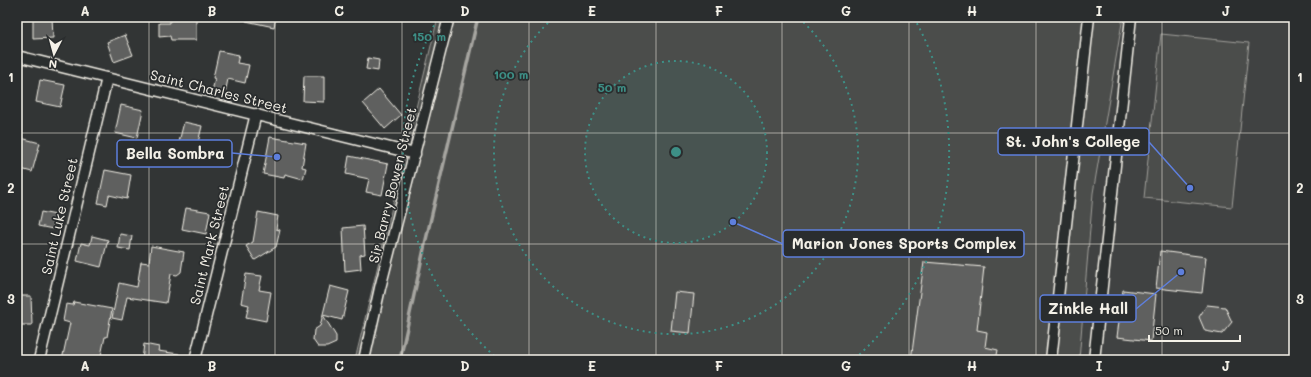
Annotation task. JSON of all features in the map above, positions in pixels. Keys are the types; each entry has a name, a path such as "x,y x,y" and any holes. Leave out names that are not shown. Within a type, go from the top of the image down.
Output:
{"street":[{"name":"Sir Barry Bowen Street","path":"364,360 380,288 449,17"},
{"path":"1051,360 1089,17"},
{"path":"1094,360 1131,17"},
{"name":"Saint Charles Street","path":"17,56 415,154"},
{"name":"Saint Luke Street","path":"39,360 107,78"},
{"name":"Saint Mark Street","path":"195,360 256,114"}],"shaded area":[{"path":"438,17 1123,17 1093,193 1079,360 355,360"},
{"path":"1106,17 1294,17 1294,360 1068,360"},
{"path":"1161,34 1249,43 1232,207 1144,198"}],"building":[{"path":"33,17 52,17 53,38 33,39"},
{"path":"170,17 196,17 196,40 171,40 170,36 159,37 159,23 170,23"},
{"path":"247,17 276,17 274,27 246,21"},
{"path":"125,35 133,55 114,62 107,42"},
{"path":"219,51 239,55 237,63 249,65 245,83 228,79 225,94 212,91 215,79 213,78"},
{"path":"368,58 379,60 378,71 366,69"},
{"path":"304,76 324,76 324,102 303,101"},
{"path":"40,80 65,85 60,107 36,102"},
{"path":"379,89 401,115 385,129 363,103"},
{"path":"121,105 143,110 137,138 115,133"},
{"path":"184,122 202,126 196,151 178,146"},
{"path":"17,137 40,143 32,172 17,168"},
{"path":"270,137 306,143 302,167 306,168 303,179 285,174 284,178 263,174"},
{"path":"349,156 388,164 382,195 366,192 369,179 346,174"},
{"path":"105,170 131,175 127,199 109,195 107,205 98,203"},
{"path":"186,208 210,212 206,234 182,229"},
{"path":"41,212 56,215 53,229 38,226"},
{"path":"258,212 278,216 276,229 280,230 276,247 255,260 246,246 253,242"},
{"path":"363,226 365,254 360,255 361,269 345,271 343,228"},
{"path":"120,234 132,236 130,250 118,248"},
{"path":"92,236 108,240 101,267 77,261 81,243 90,245"},
{"path":"151,246 184,252 181,272 177,275 171,274 166,303 127,297 122,320 112,318 119,283 137,287 141,262 149,263"},
{"path":"1160,251 1206,257 1202,293 1156,288"},
{"path":"924,262 984,267 977,330 987,332 985,347 998,350 996,360 911,360"},
{"path":"246,274 262,276 259,290 271,292 266,321 246,317 249,305 241,303"},
{"path":"330,286 349,291 342,320 323,315 336,336 336,343 327,347 318,347 313,340 314,330 320,326"},
{"path":"1123,290 1156,294 1151,341 1117,337"},
{"path":"675,292 694,294 690,333 671,331"},
{"path":"17,296 31,296 32,325 17,325"},
{"path":"74,302 112,309 107,337 105,337 100,360 62,360 70,323 63,321 66,304 73,305"},
{"path":"1207,305 1225,307 1232,322 1222,334 1205,331 1199,317"},
{"path":"144,344 159,347 158,351 179,354 179,360 142,360"}],"waterway":[{"path":"400,360 425,244 478,17"},
{"path":"1284,17 1294,20"}],"place":[{"name":"Bella Sombra","path":"277,157"},
{"name":"St. John's College","path":"1190,188"},
{"name":"Marion Jones Sports Complex","path":"733,222"},
{"name":"Zinkle Hall","path":"1181,272"}]}
